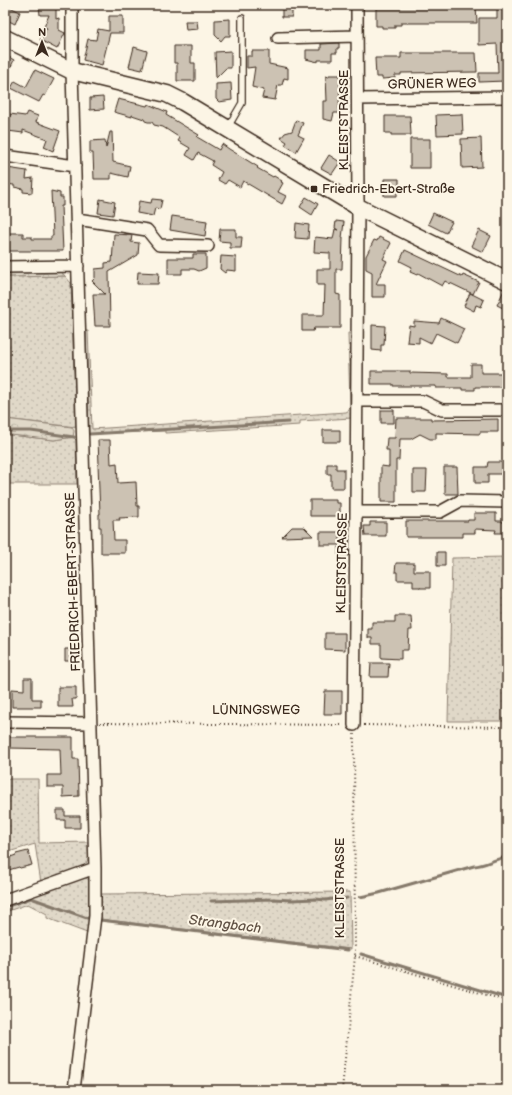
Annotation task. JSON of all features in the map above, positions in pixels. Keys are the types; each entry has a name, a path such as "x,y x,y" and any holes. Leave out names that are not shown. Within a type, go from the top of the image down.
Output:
{"street":[{"name":"FRIEDRICH-EBERT-STRASSE","path":"72,5 72,72 95,868 95,916 74,1090"},
{"name":"KLEISTSTRASSE","path":"354,725 358,207 357,5"},
{"path":"278,38 357,36"},
{"path":"5,38 72,72 167,94 358,207 507,281"},
{"name":"GRÜNER WEG","path":"358,99 507,97"},
{"path":"5,156 75,166"},
{"path":"77,219 147,230 159,245 208,246"},
{"path":"5,267 78,266"},
{"path":"357,401 423,401 442,410 507,410"},
{"path":"356,512 440,512 460,502 507,502"},
{"path":"5,722 91,723"},
{"path":"5,900 95,868"}],"lane":[{"path":"227,129 242,103 242,18"}],"path":[{"name":"LÜNINGSWEG","path":"91,723 507,727"},
{"name":"KLEISTSTRASSE","path":"342,1090 355,956 354,725"},
{"path":"355,956 507,1001"}],"green space":[{"path":"5,269 59,269 65,276 5,277"},
{"path":"65,276 71,283 76,427 5,419 5,277"},
{"path":"86,331 88,331 92,429 346,412 350,407 348,333 352,333 352,418 300,421 300,425 165,433 165,431 89,434"},
{"path":"5,419 72,427 74,431 73,437 54,440 5,435"},
{"path":"5,435 54,440 73,437 76,440 77,484 5,484"},
{"path":"507,557 507,721 448,721 452,558"},
{"path":"5,779 38,779 39,843 89,842 88,858 84,866 41,883 35,844 5,853"},
{"path":"81,877 85,877 90,881 92,891 71,1090 68,1090 87,933 47,918 47,914 28,904 5,912 5,904"},
{"path":"350,892 351,949 99,919 100,894"}],"building":[{"path":"39,5 56,5 56,19 59,18 59,30 65,33 57,49 40,40 47,28 44,27 49,15 40,15"},
{"path":"282,5 292,5 292,17 282,17"},
{"path":"401,5 476,5 477,23 401,23 401,25 395,25 395,28 382,28 382,26 376,26 376,8 401,8"},
{"path":"497,5 505,5 505,81 479,82 479,73 498,73 497,44 479,45 479,18 497,18"},
{"path":"8,6 20,12 15,24 5,19 5,12"},
{"path":"109,16 123,16 123,33 110,33 102,65 83,60 88,39 96,40 98,29 109,31"},
{"path":"230,19 230,36 225,36 221,41 215,35 215,20"},
{"path":"185,21 197,21 198,29 186,30"},
{"path":"339,43 337,53 332,53 332,60 318,60 318,62 306,59 306,50 321,50 321,44"},
{"path":"174,46 191,46 191,63 195,63 195,81 177,81 177,63 174,63"},
{"path":"134,47 147,51 142,70 129,67"},
{"path":"231,51 231,68 226,68 216,78 215,52"},
{"path":"252,51 269,51 269,64 288,68 288,79 284,78 282,85 278,85 275,100 262,98 264,90 252,87 255,67 247,68 247,56 252,56"},
{"path":"401,53 476,53 477,72 401,73 401,75 395,75 395,78 382,79 382,77 376,77 375,58 401,58"},
{"path":"5,55 14,60 5,79"},
{"path":"35,70 54,79 45,96 43,95 39,102 11,88 15,81 26,87"},
{"path":"329,75 340,75 339,113 334,113 332,121 323,119 323,101 327,101 326,76 329,77"},
{"path":"231,83 232,100 219,102 216,99 216,84"},
{"path":"103,97 104,109 90,110 90,98"},
{"path":"118,99 147,106 148,104 167,112 166,115 199,135 197,137 219,150 222,144 258,167 257,168 282,181 281,182 283,183 278,192 286,196 282,204 243,181 240,187 228,180 225,184 218,180 222,172 211,165 213,161 198,153 194,160 186,155 190,148 178,141 180,138 163,127 154,125 152,122 145,121 144,119 132,115 132,117 114,112"},
{"path":"27,112 38,116 36,122 60,131 53,151 44,147 47,139 23,130 23,133 8,131 10,114 25,116"},
{"path":"462,114 463,134 437,135 436,115"},
{"path":"385,116 410,116 411,135 391,135 391,133 385,133"},
{"path":"296,120 303,123 298,135 304,138 296,152 285,145 287,142 281,138 285,133 292,131"},
{"path":"110,132 112,132 113,162 130,166 128,177 111,173 111,179 94,179 93,153 90,153 90,141 105,140 106,148"},
{"path":"481,138 482,167 462,168 461,139"},
{"path":"410,139 430,139 430,168 410,168"},
{"path":"329,155 340,162 332,174 321,168"},
{"path":"7,168 27,171 26,179 33,178 32,193 23,192 23,189 14,187 14,185 5,184"},
{"path":"384,179 399,179 397,196 384,196"},
{"path":"51,191 60,193 60,197 63,197 63,206 61,206 63,251 7,251 7,233 23,233 23,237 32,237 32,239 51,239 51,236 53,236"},
{"path":"306,197 318,204 312,215 300,207"},
{"path":"100,199 115,202 113,215 98,213"},
{"path":"152,199 162,200 160,209 155,208 153,216 137,213 139,201 151,203"},
{"path":"433,213 452,222 446,233 428,224"},
{"path":"172,216 207,221 205,236 170,230"},
{"path":"336,221 344,222 342,238 342,269 336,269 336,294 340,295 340,328 314,328 313,331 302,331 302,315 324,315 325,285 317,285 317,269 330,269 330,253 314,252 315,237 333,239 335,229 338,230 335,228"},
{"path":"296,223 309,225 308,239 295,238"},
{"path":"220,229 236,229 236,237 242,237 241,248 230,248 230,242 219,241"},
{"path":"479,230 491,236 483,252 471,246"},
{"path":"114,234 132,235 131,242 139,243 138,255 109,272 110,326 95,326 93,294 105,294 92,281 95,278 95,269 105,268 105,263 112,262"},
{"path":"379,237 391,243 383,259 387,261 376,284 385,284 385,297 372,297 372,272 366,269 366,256 374,240 377,241"},
{"path":"405,250 462,277 463,275 479,282 473,294 445,281 442,286 418,273 417,275 410,272 412,267 400,261"},
{"path":"193,254 206,254 206,268 199,271 194,269 182,269 182,274 168,274 168,258 193,258"},
{"path":"221,256 236,257 236,271 227,270 225,273 220,269"},
{"path":"138,272 159,273 158,284 137,284"},
{"path":"504,290 507,290 507,310 497,305"},
{"path":"470,293 484,300 481,307 476,305 474,311 464,306"},
{"path":"441,318 464,329 457,343 436,333 431,343 419,337 419,343 407,342 409,325 414,326 414,321 439,323"},
{"path":"372,325 385,326 384,345 381,345 381,351 372,350"},
{"path":"471,364 481,364 481,373 504,373 504,387 475,387 475,390 462,390 462,388 436,388 436,386 393,386 393,384 371,384 371,371 410,371 410,373 448,374 448,377 471,377"},
{"path":"381,410 394,410 394,423 381,423"},
{"path":"396,418 431,418 431,420 498,419 498,432 480,432 480,434 436,433 436,439 430,439 420,434 411,439 400,439 399,460 396,460 396,502 381,502 381,466 389,467 389,450 386,450 387,438 395,438"},
{"path":"323,430 340,430 340,442 323,442"},
{"path":"98,440 110,440 111,464 117,463 118,483 136,482 139,517 119,518 120,520 113,520 114,540 125,540 125,553 101,553 101,527 99,527"},
{"path":"488,462 507,462 507,474 488,474 488,483 475,483 475,467 487,467"},
{"path":"327,464 336,464 336,469 344,469 344,488 331,488 331,474 327,474"},
{"path":"444,467 457,467 458,494 445,494"},
{"path":"413,470 427,470 426,492 413,492"},
{"path":"310,500 336,500 336,503 340,503 340,516 310,516"},
{"path":"474,513 496,513 496,521 507,522 507,533 495,533 496,530 475,529 475,533 463,533 463,537 406,537 406,521 468,521 474,520"},
{"path":"370,522 386,522 386,536 365,536 364,526 370,526"},
{"path":"292,527 304,527 313,536 282,537"},
{"path":"320,532 340,532 340,545 320,545"},
{"path":"348,546 349,555 338,555 338,547"},
{"path":"437,552 445,552 445,566 437,566"},
{"path":"396,563 414,563 414,571 430,571 430,588 413,587 413,580 397,580 397,572 395,572"},
{"path":"395,616 411,616 412,630 409,630 408,650 401,650 401,659 381,658 381,644 372,644 372,638 368,638 368,629 372,629 372,622 395,622"},
{"path":"325,633 345,633 345,650 325,649"},
{"path":"65,649 76,649 76,661 65,661"},
{"path":"371,663 389,663 388,677 370,677"},
{"path":"24,678 32,678 32,699 41,699 41,707 12,707 12,689 24,690"},
{"path":"58,687 76,687 76,699 72,699 73,707 58,707"},
{"path":"325,691 342,691 342,714 324,714"},
{"path":"9,737 73,737 73,759 78,759 79,796 63,797 63,787 47,787 47,775 61,775 60,749 9,748"},
{"path":"57,810 65,810 65,816 80,816 80,828 65,828 65,820 57,820"},
{"path":"28,851 32,865 5,871 5,859"}],"waterway":[{"path":"90,434 289,422"},
{"path":"5,431 31,431 74,437"},
{"path":"360,897 507,857"},
{"name":"Strangbach","path":"5,907 31,898 87,918"},
{"path":"211,901 273,899 337,900 347,898"},
{"name":"Strangbach","path":"100,920 348,950"},
{"name":"Strangbach","path":"361,954 507,998"}],"place":[{"name":"Friedrich-Ebert-Straße","path":"314,189"}]}
